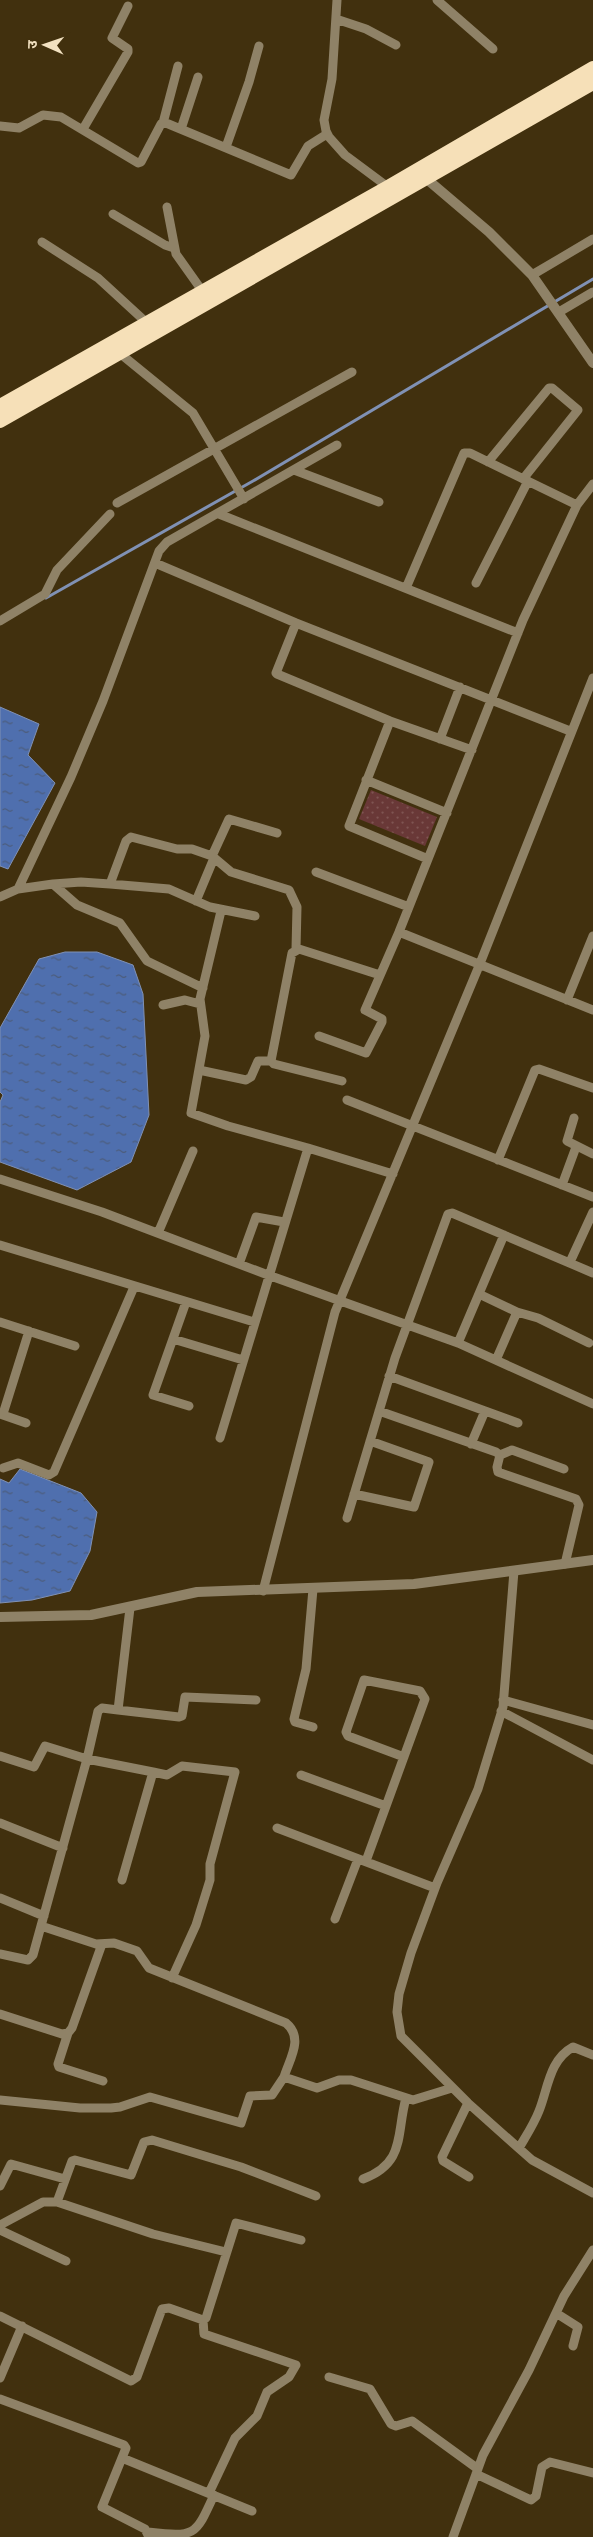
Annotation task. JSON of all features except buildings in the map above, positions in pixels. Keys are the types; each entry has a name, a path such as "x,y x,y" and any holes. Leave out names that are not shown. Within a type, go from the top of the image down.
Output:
{"highway":[{"path":"528,113 593,68"},
{"path":"0,421 114,349 528,113 593,83"},
{"path":"0,406 114,349 147,323 388,187 421,174"}],"street":[{"path":"337,0 332,79 324,120 327,134 345,155 388,187"},
{"path":"437,0 492,49"},
{"path":"83,129 128,52 128,49 112,38 128,6"},
{"path":"336,19 366,29 396,45"},
{"path":"226,147 249,82 259,46"},
{"path":"0,126 18,128 43,115 60,117 140,163 163,123 178,66"},
{"path":"181,129 198,77"},
{"path":"163,123 291,175 308,146 327,134"},
{"path":"421,174 489,232 532,275 593,363"},
{"path":"168,207 174,248 202,292"},
{"path":"113,214 167,247 174,248"},
{"path":"532,275 593,239"},
{"path":"42,242 98,278 147,323"},
{"path":"557,310 593,292"},
{"path":"114,349 193,412 240,493"},
{"path":"117,503 352,372"},
{"path":"476,582 525,480 578,410 552,388 549,388 488,462"},
{"path":"18,889 103,702 159,551 167,542 219,514 240,493 294,470 337,445"},
{"path":"406,588 461,455 470,453 577,505"},
{"path":"294,470 379,502"},
{"path":"319,1036 366,1053 382,1020 365,1012 399,932 518,633 577,505 593,484"},
{"path":"0,621 45,594 57,570 110,514"},
{"path":"219,514 518,633"},
{"path":"155,562 296,622 570,731"},
{"path":"296,622 276,674 390,721 472,750"},
{"path":"264,1591 335,1312 479,966 570,731 593,678"},
{"path":"440,739 460,687"},
{"path":"390,721 349,826 428,859"},
{"path":"366,780 447,813"},
{"path":"196,901 229,819 277,832"},
{"path":"110,884 126,841 131,837 177,849 192,849 213,857 231,872 290,890 297,907 296,950 292,953 271,1061"},
{"path":"316,872 409,906"},
{"path":"0,897 18,889 53,884 81,882 110,884 169,889 221,910 255,916"},
{"path":"53,884 77,905 120,923 147,961 203,988"},
{"path":"221,910 200,1004 205,1036 191,1109 192,1114 393,1174"},
{"path":"399,932 479,966 593,1010"},
{"path":"567,1000 593,936"},
{"path":"296,950 380,975"},
{"path":"163,1006 185,1000 200,1004"},
{"path":"199,1070 246,1080 251,1077 258,1060 271,1061 274,1064 342,1081"},
{"path":"498,1160 535,1070 539,1069 593,1088"},
{"path":"347,1100 593,1197"},
{"path":"574,1118 567,1138 569,1144 593,1154"},
{"path":"562,1185 576,1147"},
{"path":"220,1438 308,1148"},
{"path":"158,1233 193,1150"},
{"path":"0,1179 102,1212 268,1276 458,1343 593,1404"},
{"path":"570,1262 590,1228 593,1212"},
{"path":"348,1518 389,1376 448,1214 504,1235 593,1273"},
{"path":"239,1264 254,1218 258,1216 284,1222"},
{"path":"458,1343 504,1235"},
{"path":"0,1245 254,1322"},
{"path":"3,1468 14,1462 49,1475 54,1472 134,1287"},
{"path":"479,1294 517,1312 538,1318 589,1343"},
{"path":"186,1302 153,1395 189,1406"},
{"path":"496,1360 517,1312"},
{"path":"0,1322 75,1346"},
{"path":"26,1423 1,1414 29,1331"},
{"path":"173,1339 243,1360"},
{"path":"389,1376 518,1423"},
{"path":"379,1411 500,1455 512,1450 564,1469"},
{"path":"471,1444 485,1411"},
{"path":"354,1494 414,1507 429,1462 370,1441"},
{"path":"500,1455 496,1467 498,1472 578,1501 579,1505 565,1564"},
{"path":"0,1617 91,1615 197,1592 414,1584 593,1560"},
{"path":"514,1571 501,1711 478,1789 435,1888 399,1994 398,2026 401,2036 452,2088 532,2160 593,2193"},
{"path":"313,1589 306,1669 294,1719 296,1722 313,1727"},
{"path":"118,1710 130,1608"},
{"path":"335,1919 386,1806 404,1757 425,1695 420,1691 364,1680 346,1732 348,1736 404,1757"},
{"path":"0,1954 28,1960 33,1955 99,1709 180,1717 182,1716 185,1697 256,1700"},
{"path":"503,1700 593,1725"},
{"path":"501,1711 593,1760"},
{"path":"0,1756 34,1767 45,1746 87,1758 167,1774 182,1766 236,1772 210,1864 210,1880 189,1944 172,1978"},
{"path":"122,1880 153,1772"},
{"path":"301,1775 386,1806"},
{"path":"0,1823 63,1848"},
{"path":"277,1828 435,1888"},
{"path":"0,1898 44,1916"},
{"path":"0,2100 80,2108 110,2108 120,2107 150,2097 241,2123 249,2097 272,2095 284,2077 296,2040 293,2029 272,2016 149,1968 137,1951 114,1944 102,1944 41,1926"},
{"path":"102,1944 58,2064 59,2067 103,2082"},
{"path":"0,2014 62,2034 68,2033"},
{"path":"519,2148 540,2110 553,2068 568,2050 573,2047 593,2055"},
{"path":"284,2077 317,2088 339,2080 352,2080 406,2098 418,2100 452,2088"},
{"path":"363,2179 384,2169 396,2151 406,2098"},
{"path":"468,2104 442,2157 443,2161 469,2177"},
{"path":"57,2202 70,2162 76,2160 131,2176 144,2142 152,2140 241,2167 316,2196"},
{"path":"0,2186 11,2164 65,2179"},
{"path":"584,2188 593,2184"},
{"path":"0,2225 43,2202 57,2202 153,2234 226,2252"},
{"path":"0,2399 121,2443 126,2448 102,2507 148,2534 180,2534 196,2530 201,2525 211,2494 235,2438 257,2416 266,2392 289,2377 296,2365 204,2334 203,2320 206,2318 236,2223 301,2240"},
{"path":"0,2230 66,2260"},
{"path":"453,2537 483,2454 529,2370 564,2296 593,2250"},
{"path":"0,2316 131,2380 137,2377 162,2309 169,2308 203,2320"},
{"path":"556,2313 578,2327 573,2346"},
{"path":"0,2378 22,2326"},
{"path":"329,2377 370,2389 391,2424 396,2426 412,2421 477,2472 531,2500 536,2496 542,2467 545,2463 550,2462 593,2473"},
{"path":"122,2458 252,2511"}],"shaded area":[{"path":"371,790 437,817 425,846 359,819"}],"water":[{"path":"0,707 39,724 28,755 55,783 8,869 0,866"},
{"path":"65,952 97,952 133,965 143,994 149,1115 131,1162 77,1190 0,1162 0,1102 3,1095 0,1092 0,1028 39,959"},
{"path":"20,1469 81,1493 97,1512 90,1551 70,1591 32,1600 0,1603 0,1479 9,1483"}],"waterway":[{"path":"46,598 253,481 593,279"}]}
